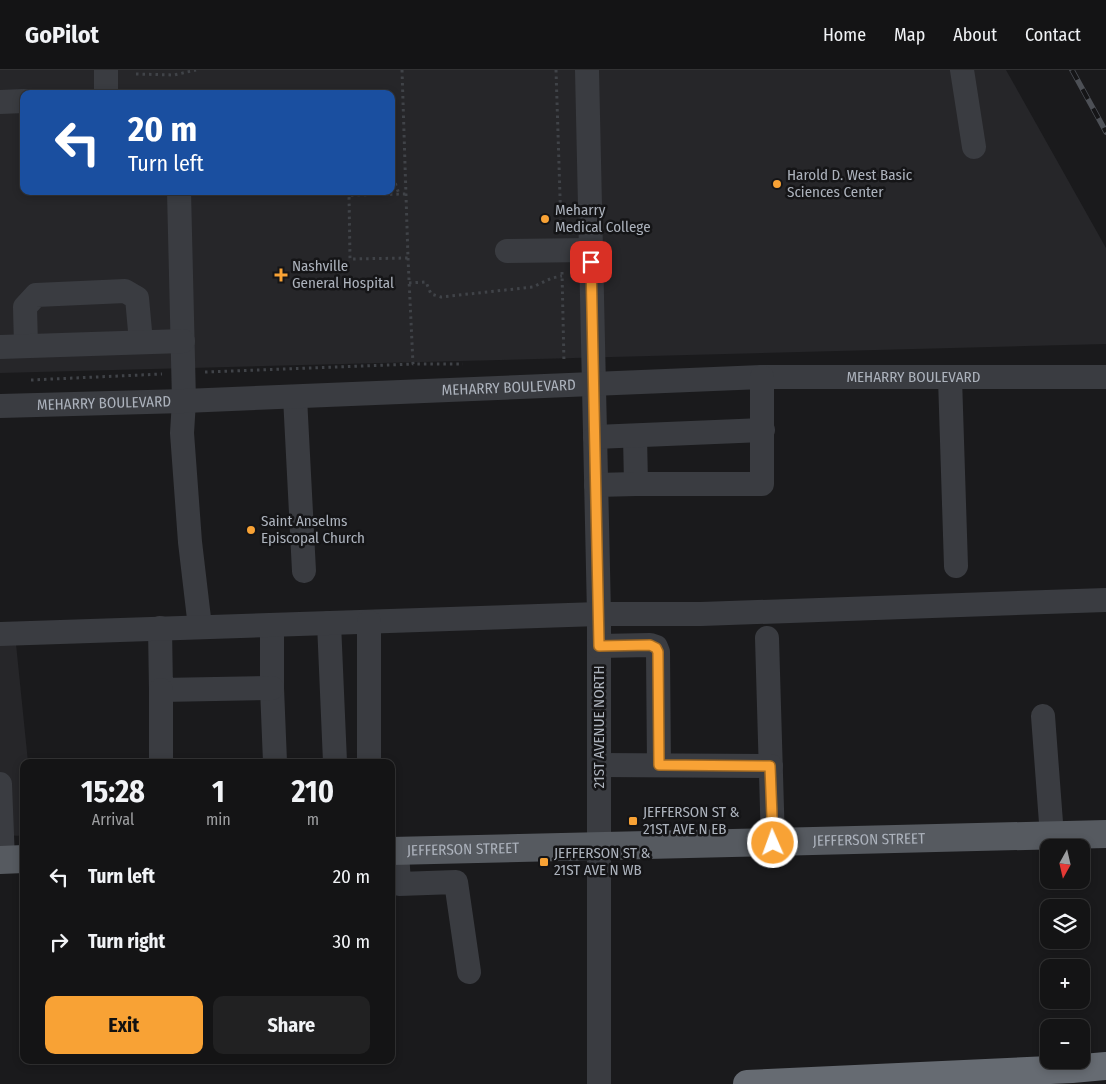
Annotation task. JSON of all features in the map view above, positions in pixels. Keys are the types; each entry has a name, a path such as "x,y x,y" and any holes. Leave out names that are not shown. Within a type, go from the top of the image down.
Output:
{"highway":[{"path":"747,1084 1106,1066"}],"main road":[{"name":"JEFFERSON STREET","path":"395,851 1106,834"}],"street":[{"path":"106,70 106,90"},
{"name":"21ST AVENUE NORTH","path":"588,70 599,614 598,1084"},
{"path":"962,70 974,147"},
{"path":"0,102 20,102"},
{"path":"179,195 184,402 182,433 190,542 200,627"},
{"path":"507,251 591,250"},
{"path":"26,346 25,307 36,295 125,291 137,298 141,342"},
{"path":"0,346 183,340"},
{"name":"MEHARRY BOULEVARD","path":"0,406 184,402 762,377 950,378 1106,376"},
{"path":"596,485 762,484 762,377"},
{"path":"950,378 956,566"},
{"path":"295,397 304,571"},
{"path":"595,437 762,430"},
{"path":"634,436 636,484"},
{"path":"0,634 330,622 599,614 701,614 1106,600"},
{"path":"330,622 335,759"},
{"path":"369,759 370,622"},
{"path":"272,624 275,759"},
{"path":"160,628 161,759"},
{"path":"767,638 773,843"},
{"path":"599,646 650,645 656,648 658,652 659,765"},
{"path":"161,690 272,688"},
{"path":"1044,716 1052,836"},
{"path":"599,765 770,766"},
{"path":"0,784 9,860"},
{"path":"453,850 469,972"},
{"path":"395,858 399,884 456,882"}],"path":[{"path":"136,74 150,72 174,75 196,70"},
{"path":"402,70 413,364 470,364"},
{"path":"556,70 565,362 556,363"},
{"path":"395,182 399,194"},
{"path":"395,194 406,194"},
{"path":"374,195 349,196 350,259 408,258"},
{"path":"409,282 426,282 431,294 442,297 533,287 552,278 562,276"}],"shaded area":[{"name":"Meharry Medical College","path":"0,70 1006,70 1106,248 1106,344 0,373"},
{"path":"16,644 28,759 20,759 20,836 0,835 0,645"}],"railway":[{"path":"1072,70 1106,132"}],"place":[{"name":"Harold D. West Basic Sciences Center","path":"777,184"},
{"name":"Meharry Medical College","path":"545,219"},
{"name":"Nashville General Hospital","path":"281,275"},
{"name":"Saint Anselms Episcopal Church","path":"251,530"},
{"name":"JEFFERSON ST & 21ST AVE N EB","path":"633,821"},
{"name":"JEFFERSON ST & 21ST AVE N WB","path":"544,862"}],"route":[{"path":"591,262 599,646 650,645 656,648 658,652 659,765 770,766 773,843"}]}
